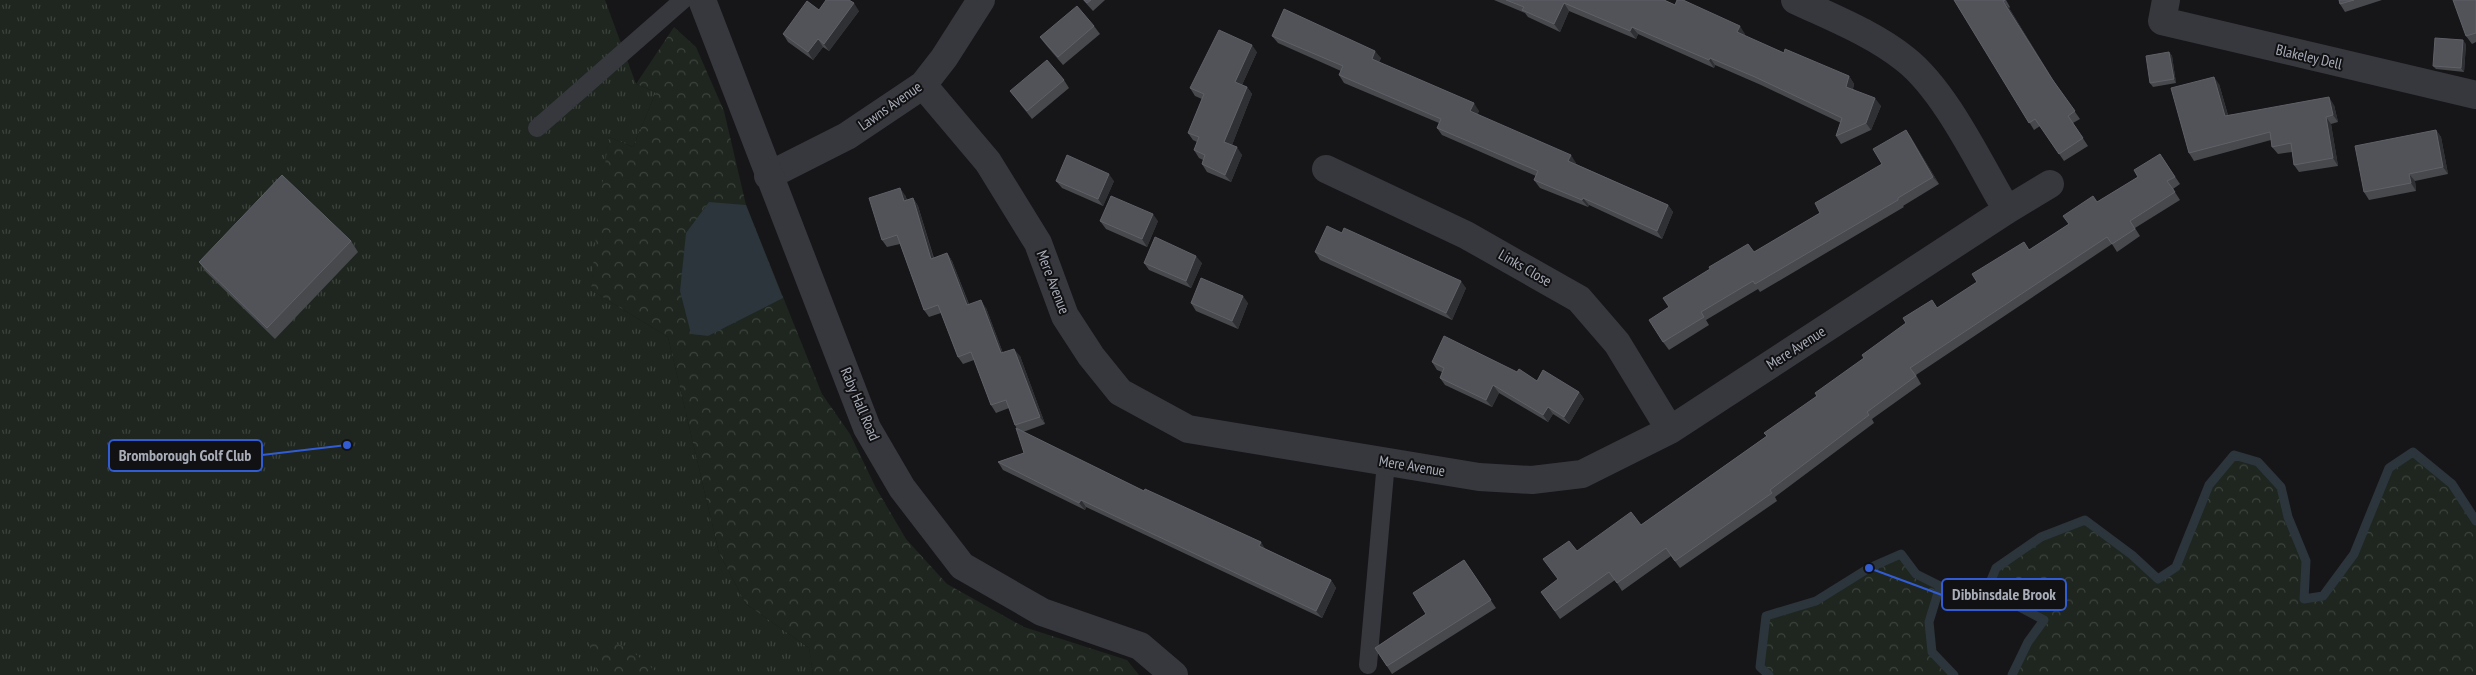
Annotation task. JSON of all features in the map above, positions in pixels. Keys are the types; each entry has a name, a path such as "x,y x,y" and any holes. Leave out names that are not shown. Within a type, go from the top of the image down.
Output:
{"street":[{"name":"Raby Hall Road","path":"702,0 768,176 867,428 902,488 962,566 1042,612 1140,646 1174,675"},
{"name":"Lawns Avenue","path":"768,176 847,136 923,85 944,58 981,0"},
{"path":"1795,0 1868,34 1906,60 1938,93 2007,210"},
{"name":"Blakeley Dell","path":"2166,0 2162,20 2302,56 2476,95"},
{"name":"Mere Avenue","path":"923,85 988,162 1038,243 1065,316 1091,356 1120,392 1188,429 1479,477 1532,480 1582,474 1670,430 2007,210 2050,184"},
{"name":"Links Close","path":"1326,169 1466,235 1579,299 1617,343 1670,430"}],"lane":[{"path":"537,128 683,0"},
{"path":"1368,666 1386,462"}],"green space":[{"path":"0,0 605,0 636,84 656,92 633,147 609,137 591,290 668,337 719,553 746,604 809,648 813,675 0,675"},
{"path":"674,27 696,47 724,111 746,205 822,394 850,434 876,488 906,539 947,584 1024,627 1127,660 1139,675 813,675 809,648 746,604 719,553 668,337 591,290 598,214 609,137 633,147 656,92 636,84"},
{"path":"2413,452 2452,484 2476,521 2476,675 2012,675 2028,642 2044,620 1987,590 1996,568 2041,537 2085,520 2132,555 2158,579 2176,567 2209,485 2234,455 2258,462 2281,487 2288,517 2306,561 2304,599 2323,596 2354,554 2389,468"},
{"path":"1901,554 1916,574 1940,586 1929,622 1932,652 1954,675 1769,675 1760,667 1766,616 1816,601 1869,568"},
{"path":"588,639 626,646 660,675 598,675"}],"shaded area":[{"path":"709,202 746,205 783,298 708,336 691,334 680,291 686,233"}],"building":[{"path":"826,0 849,0 854,3 824,44 818,39 808,52 783,34 807,1 819,10"},
{"path":"1506,0 1664,0 1675,5 1677,0 1683,0 1740,26 1737,32 1784,53 1785,49 1849,76 1846,87 1875,98 1866,123 1836,136 1842,118 1710,58 1709,60 1632,27 1630,31 1564,3 1554,24 1522,10 1524,7"},
{"path":"1954,0 2005,0 2003,1 2052,79 2075,111 2068,116 2083,138 2059,154 2035,119 2029,123"},
{"path":"2339,0 2354,0 2340,4"},
{"path":"2453,0 2476,0 2476,33 2466,36"},
{"path":"1077,6 1094,26 1058,57 1040,37"},
{"path":"1284,9 1375,51 1372,59 1474,103 1470,111 1571,155 1568,161 1668,205 1657,231 1583,198 1582,200 1534,180 1538,171 1437,128 1441,119 1339,75 1343,66 1272,36"},
{"path":"1219,30 1252,45 1235,82 1247,87 1224,142 1237,147 1225,175 1202,164 1205,155 1194,150 1199,137 1188,133 1204,94 1190,88"},
{"path":"2435,38 2463,40 2461,68 2433,66"},
{"path":"2169,52 2174,79 2150,83 2146,56"},
{"path":"1047,60 1064,80 1027,111 1010,91"},
{"path":"2214,77 2225,116 2329,97 2333,115 2326,117 2333,158 2294,165 2291,143 2272,147 2270,132 2189,153 2171,88"},
{"path":"1906,130 1933,177 1898,198 1898,200 1755,284 1753,281 1701,312 1704,317 1663,342 1649,320 1669,307 1663,298 1748,244 1754,252 1820,213 1815,203 1882,164 1873,149"},
{"path":"2436,130 2443,167 2409,174 2411,183 2364,192 2355,146"},
{"path":"2160,154 2175,177 2167,181 2175,192 2130,221 2135,229 2112,244 2107,237 1910,368 1916,376 1867,412 1869,415 1770,490 1772,493 1675,561 1666,548 1617,583 1609,572 1555,611 1541,592 1558,579 1543,559 1569,541 1577,551 1631,512 1641,525 1767,436 1764,433 1817,396 1815,393 1864,358 1862,355 1906,323 1903,318 1932,300 1937,308 1977,282 1972,274 2024,242 2029,250 2069,224 2063,216 2093,196 2097,202 2138,177 2134,170"},
{"path":"1067,155 1109,174 1098,199 1056,181"},
{"path":"282,175 351,241 267,328 199,262"},
{"path":"900,188 904,201 913,198 931,259 947,253 967,305 981,300 1001,353 1014,349 1040,417 1015,425 1006,400 991,405 971,352 958,357 938,305 924,310 897,235 882,240 869,198"},
{"path":"1111,196 1153,214 1142,239 1100,221"},
{"path":"1327,226 1342,233 1344,228 1461,281 1446,313 1315,252"},
{"path":"1155,237 1196,256 1186,281 1144,263"},
{"path":"1201,278 1243,296 1232,321 1191,303"},
{"path":"1444,336 1517,372 1519,369 1537,381 1543,370 1579,392 1564,417 1548,407 1543,415 1493,385 1486,400 1440,378 1444,368 1432,362"},
{"path":"1016,428 1144,491 1145,489 1261,542 1259,546 1331,580 1316,611 1081,500 1079,503 998,462 1024,453"},
{"path":"1464,560 1491,600 1387,666 1375,648 1426,614 1413,593"}],"waterway":[{"path":"2012,675 2028,642 2044,620 1987,590 1996,568 2041,537 2085,520 2132,555 2158,579 2176,567 2209,485 2234,455 2258,462 2281,487 2288,517 2306,561 2304,599 2323,596 2354,554 2389,468 2413,452 2452,484 2476,521"},
{"path":"1769,675 1760,667 1766,616 1816,601 1869,568 1901,554 1916,574 1940,586 1929,622 1932,652 1954,675"}],"place":[{"name":"Bromborough Golf Club","path":"347,445"},
{"name":"Dibbinsdale Brook","path":"1869,568"}]}
